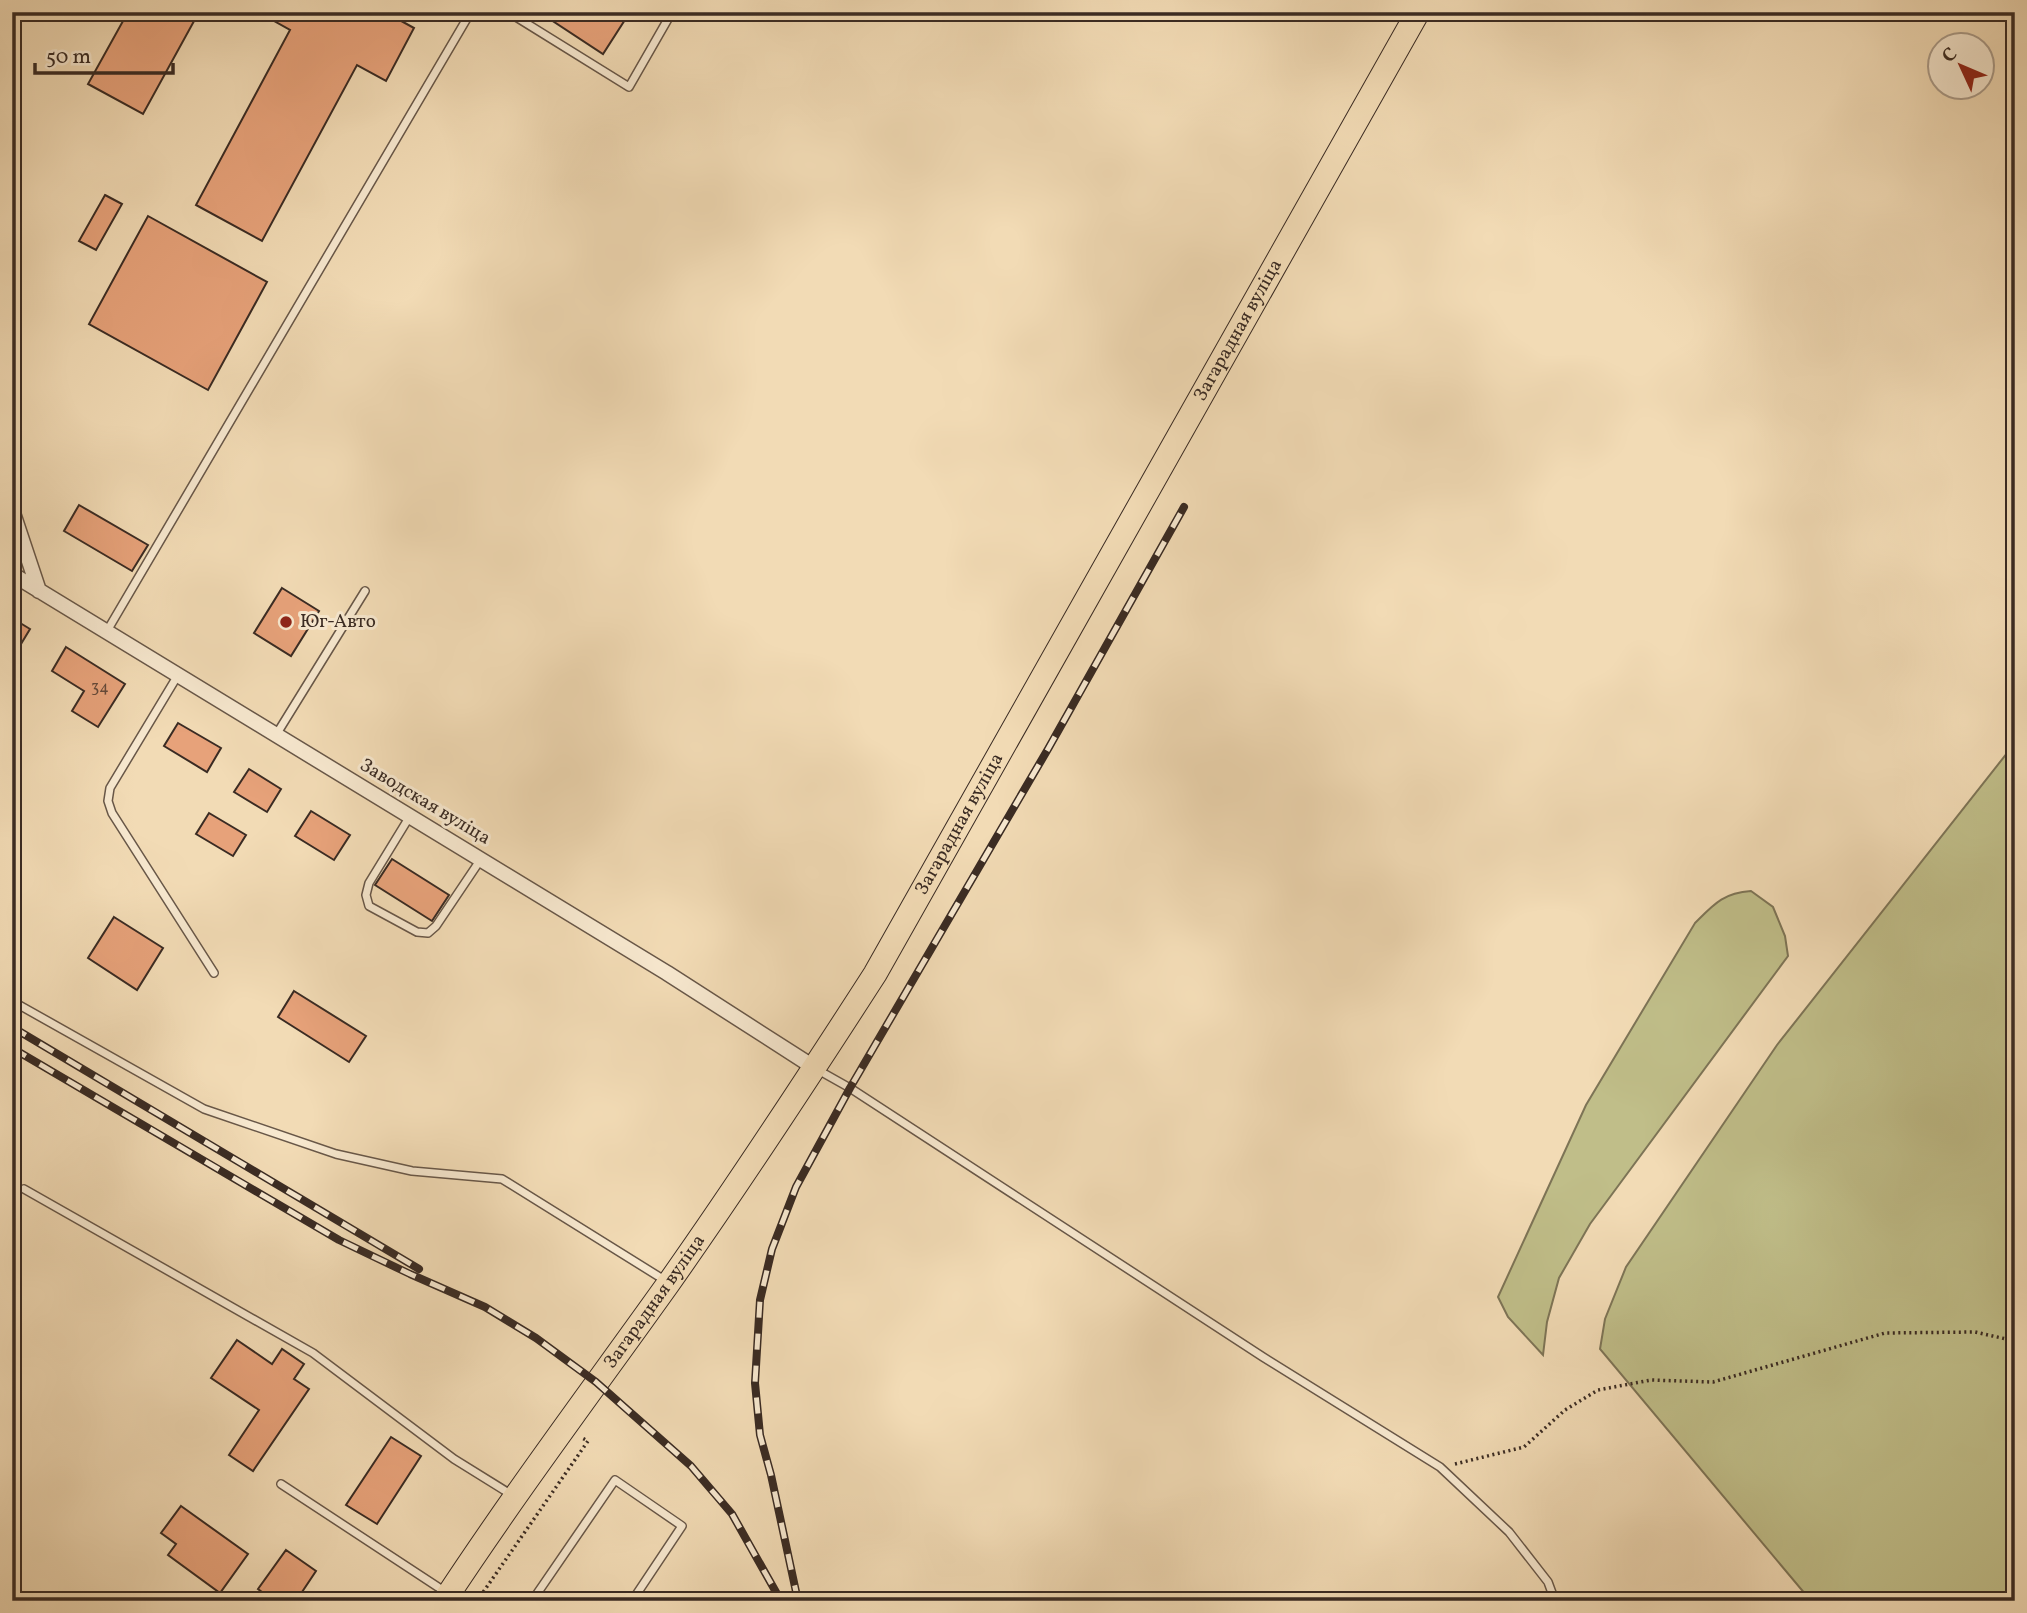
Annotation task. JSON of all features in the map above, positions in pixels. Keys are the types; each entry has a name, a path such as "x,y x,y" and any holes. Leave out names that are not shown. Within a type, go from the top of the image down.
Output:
{"main road":[{"name":"Загарадная вуліца","path":"446,1597 669,1282 815,1068 882,962 1418,12"}],"street":[{"path":"12,510 38,591"},
{"name":"Заводская вуліца","path":"12,575 411,815 815,1068"}],"lane":[{"path":"508,12 629,87 672,12"},
{"path":"106,631 468,13"},
{"path":"276,735 365,591"},
{"path":"178,675 110,789 108,801 112,813 214,972"},
{"path":"411,815 369,883 366,895 369,906 417,932 428,933 436,926 481,859"},
{"path":"12,1001 204,1109 336,1154 412,1171 502,1179 669,1282"},
{"path":"815,1068 850,1088 1263,1357 1440,1467 1509,1532 1548,1582 1555,1601"},
{"path":"24,1189 313,1353 454,1459 516,1497"},
{"path":"532,1601 615,1480 682,1526 632,1601"},
{"path":"281,1484 446,1597"}],"path":[{"path":"1440,1467 1524,1447 1565,1410 1598,1390 1651,1380 1713,1382 1885,1333 1975,1332 2015,1341"},
{"path":"477,1601 588,1441 565,1427"}],"shaded area":[{"path":"2015,743 2015,1601 1811,1601 1600,1349 1605,1319 1626,1267 1777,1045"},
{"path":"1751,891 1773,907 1785,936 1788,956 1590,1224 1559,1278 1547,1322 1543,1355 1508,1317 1498,1297 1586,1105 1695,923 1726,897"}],"building":[{"path":"128,12 199,12 143,114 88,84"},
{"path":"258,12 385,12 414,28 386,81 357,65 262,241 196,205 290,30"},
{"path":"539,12 630,12 603,54"},
{"path":"105,195 122,204 96,250 79,241"},
{"path":"148,216 267,282 208,390 89,324"},
{"path":"79,505 148,545 132,571 64,531"},
{"name":"Юг-Авто","path":"282,588 319,611 291,656 254,633"},
{"path":"12,618 30,629 12,659"},
{"path":"66,647 125,684 98,727 72,711 84,691 52,671"},
{"path":"178,723 221,748 207,772 164,746"},
{"path":"249,769 281,789 267,812 234,792"},
{"path":"311,811 350,835 334,860 295,836"},
{"path":"209,813 246,835 233,856 196,834"},
{"path":"392,859 449,895 432,921 375,885"},
{"path":"114,917 163,948 137,990 88,958"},
{"path":"294,991 366,1036 349,1062 278,1017"},
{"path":"237,1340 272,1364 282,1349 304,1364 294,1379 309,1389 253,1471 229,1455 259,1410 211,1378"},
{"path":"391,1437 421,1456 377,1524 346,1505"},
{"path":"181,1506 248,1554 220,1593 168,1555 176,1544 161,1533"},
{"path":"286,1550 316,1571 296,1601 274,1601 258,1589"}],"railway":[{"path":"798,1601 760,1435 755,1383 760,1300 772,1249 796,1187 850,1088 1048,749 1184,507"},
{"path":"12,1027 419,1269"},
{"path":"12,1048 339,1240 485,1307 536,1338 596,1382 691,1466 732,1514 781,1601"}],"place":[{"name":"Юг-Авто","path":"286,622"}]}
